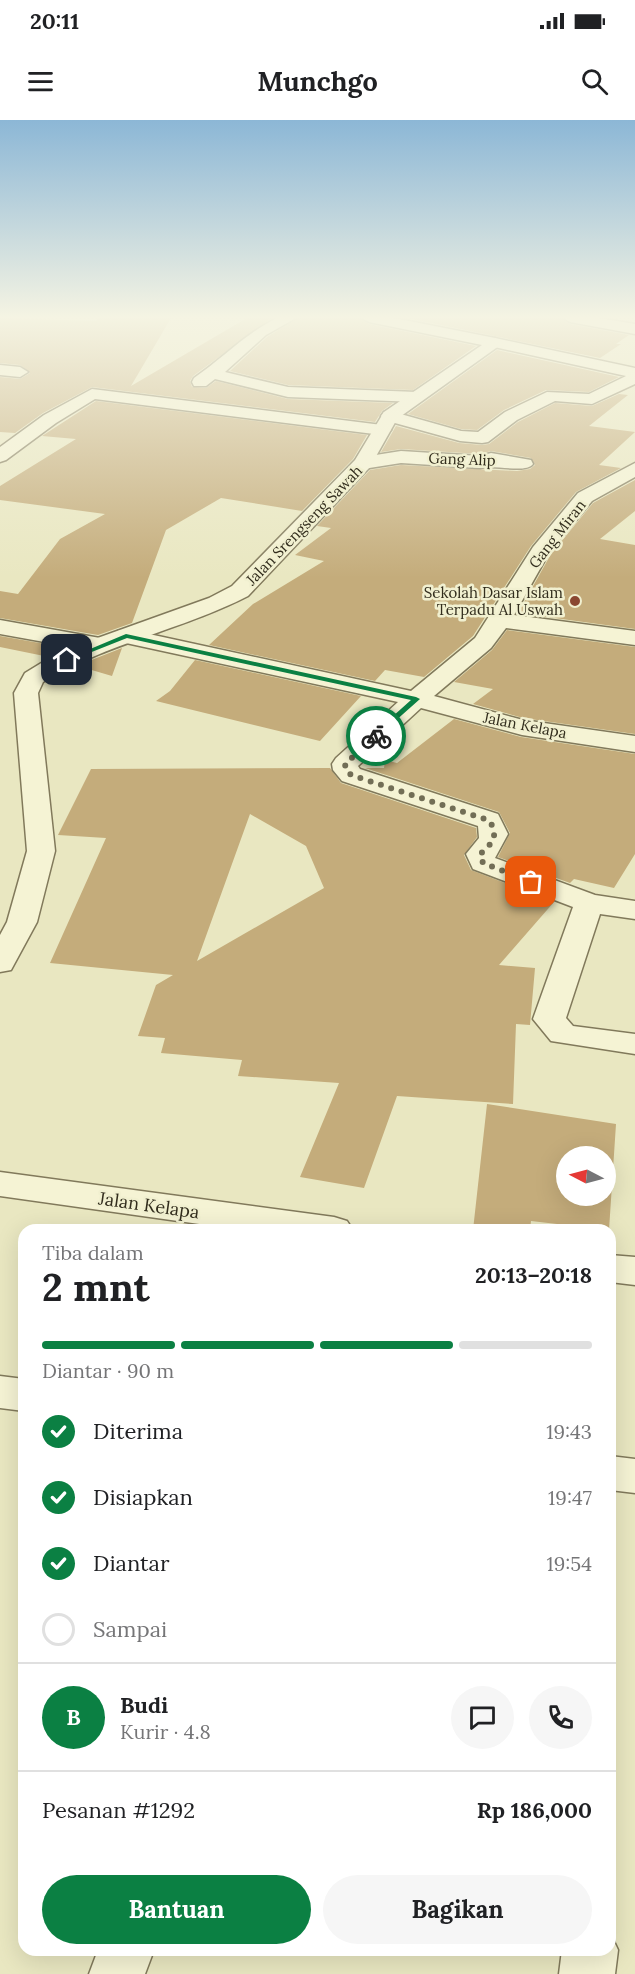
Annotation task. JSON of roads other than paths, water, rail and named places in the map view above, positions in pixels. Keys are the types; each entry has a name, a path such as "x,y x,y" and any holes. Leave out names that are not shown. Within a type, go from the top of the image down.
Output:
{"street":[{"path":"0,456 50,419 74,405"},
{"path":"191,405 386,423 482,438 511,416 535,405"},
{"name":"Jalan Srengseng Sawah","path":"0,963 22,921 41,850 26,693 33,678 100,645 217,603 240,591 259,574 363,463 386,423 408,405"},
{"name":"Gang Alip","path":"363,463 401,457 480,462 491,459 524,464"},
{"name":"Gang Miran","path":"589,903 483,863 480,854 489,847 495,835 494,827 488,820 351,775 346,770 345,764 416,699 483,643 500,620 540,551 585,497 635,469"},
{"path":"500,620 635,638"},
{"path":"0,627 100,645"},
{"name":"Jalan Kelapa","path":"126,636 416,699 522,727 635,744"},
{"path":"635,910 589,903 549,1019 563,1034 635,1044"},
{"name":"Jalan Kelapa","path":"0,1184 290,1224"},
{"path":"616,1269 635,1271"},
{"path":"0,1392 18,1394"},
{"path":"616,1474 635,1476"},
{"path":"117,1974 124,1956"},
{"path":"587,1974 589,1956"}],"place":[{"name":"Sekolah Dasar Islam Terpadu Al Uswah","path":"575,601"}]}
